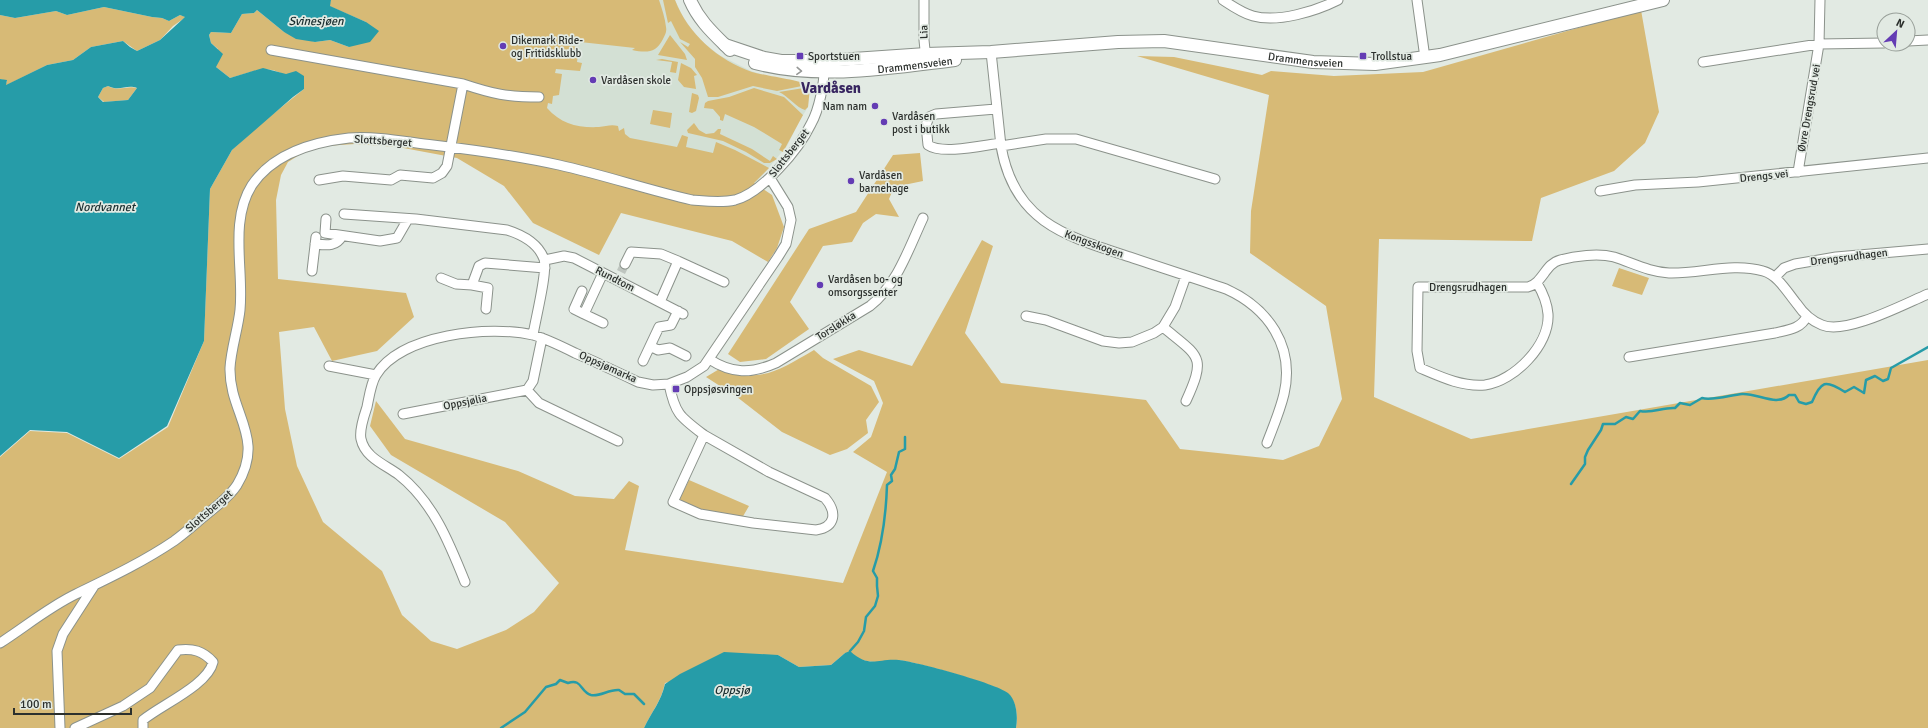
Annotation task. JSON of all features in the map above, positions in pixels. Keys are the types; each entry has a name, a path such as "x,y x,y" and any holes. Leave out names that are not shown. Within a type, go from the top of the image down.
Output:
{"main road":[{"name":"Drammensveien","path":"690,0 708,30 725,45 764,58 825,67 991,52 1140,41 1191,44 1314,62 1375,64 1425,58 1663,0"}],"street":[{"name":"Lia","path":"924,0 926,59"},
{"path":"1223,0 1253,16 1284,18 1297,15 1338,0"},
{"path":"1416,0 1425,58"},
{"name":"Øvre Drengsrud vei","path":"1798,172 1820,44 1820,0"},
{"path":"1916,41 1928,40"},
{"path":"1703,62 1820,44 1876,42"},
{"path":"271,50 463,84 493,94 508,97 539,97"},
{"name":"Kongsskogen","path":"991,52 996,109 1005,166 1016,190 1033,212 1059,231 1085,242 1242,296 1262,313 1275,330 1284,353 1287,377 1279,412 1267,443"},
{"name":"Slottsberget","path":"0,643 59,604 174,541 235,488 244,472 249,453 247,434 233,392 230,368 240,309 240,216 244,201 252,185 264,172 282,158 301,148 324,142 373,138 451,147 558,165 670,195 712,202 735,200 753,192 770,178 797,146 812,124 825,67"},
{"path":"319,180 343,176 392,180 400,175 433,178 442,173 447,166 463,84"},
{"path":"996,109 936,114 929,117 926,125 928,145 934,149 946,149 1046,139 1076,139 1215,179"},
{"name":"Drengs vei","path":"1600,191 1635,185 1698,182 1928,158"},
{"name":"Oppsjømarka","path":"464,582 437,520 426,501 398,474 373,458 365,450 360,439 376,375 398,353 422,343 473,332 492,332 537,337 638,382 653,385 668,384 687,377 704,366 775,262 787,239 791,220 788,206 770,178"},
{"path":"344,214 408,219 507,230 521,234 533,243 545,264 533,381 527,390 539,403 618,441"},
{"name":"Torsløkka","path":"709,359 735,370 749,372 761,370 776,363 870,306 880,298 889,285 923,218"},
{"path":"326,219 325,233 380,241 397,238 408,219"},
{"path":"312,271 315,241 332,245 340,241 342,236"},
{"name":"Drengsrudhagen","path":"1775,276 1784,268 1795,264 1836,257 1928,249"},
{"path":"621,272 631,252 646,251 661,254 724,282"},
{"path":"1537,283 1549,266 1558,260 1601,255 1613,257 1652,271 1690,272 1744,267 1763,271 1775,276 1807,316 1823,326 1837,328 1860,323 1928,294"},
{"name":"Rundtom","path":"472,286 479,266 485,263 545,264 564,256 574,258 604,273 621,272 660,302 681,312 672,325 668,327 659,327 650,346"},
{"path":"660,302 678,261"},
{"path":"584,314 604,273"},
{"path":"1026,316 1046,320 1103,341 1119,344 1144,338 1163,327 1175,307 1186,276"},
{"path":"441,278 456,284 472,286 488,284 486,309"},
{"name":"Drengsrudhagen","path":"1537,283 1545,297 1548,316 1544,334 1532,354 1513,374 1502,381 1484,385 1464,384 1420,368 1417,351 1418,287 1528,286 1537,283"},
{"path":"593,297 578,289 574,309 603,323"},
{"path":"1629,357 1775,333 1795,328 1804,323 1807,316"},
{"path":"1163,327 1190,350 1198,361 1199,371 1186,401"},
{"path":"643,361 650,346 658,350 670,348 686,356"},
{"path":"329,366 376,375"},
{"path":"668,384 681,418 704,435 769,472 825,498 832,505 834,515 830,523 825,529 816,530 753,523 700,514 673,502 704,435"},
{"name":"Oppsjølia","path":"403,414 527,390"},
{"name":"Slottsberget","path":"60,728 57,651 63,634 94,586"},
{"path":"75,728 123,706 150,688 178,650 195,649 206,654 213,662 212,668 203,679 150,714 144,720 143,728"}],"shaded area":[{"path":"331,0 659,0 666,24 666,30 660,44 650,51 642,52 632,50 635,48 562,40 563,45 579,47 577,62 582,63 580,71 556,69 555,73 562,74 559,95 553,96 552,104 548,103 547,108 558,118 577,126 599,127 616,125 618,126 619,131 624,128 625,134 630,138 677,147 682,135 688,137 686,147 713,153 716,142 735,150 769,168 754,183 772,195 784,227 777,248 768,262 732,241 621,213 599,255 533,223 504,186 457,158 398,147 355,144 325,146 304,152 288,162 281,175 276,200 278,279 406,293 414,317 377,351 332,361 314,327 279,332 285,409 297,466 323,522 382,571 402,615 431,641 457,649 506,630 534,612 559,583 505,522 391,455 370,426 376,401 405,439 518,471 575,496 614,499 629,481 639,486 625,550 843,583 887,472 853,452 871,437 883,403 874,381 833,359 859,350 912,366 982,240 993,246 965,333 1001,383 1146,400 1180,449 1283,460 1319,446 1342,399 1326,306 1250,253 1251,211 1269,95 1137,56 1174,57 1262,75 1271,71 1334,76 1423,72 1641,10 1659,112 1645,143 1614,171 1541,198 1532,241 1379,239 1374,397 1471,439 1928,360 1928,728 1016,728 1017,715 1015,705 1011,697 1001,690 920,664 898,660 880,662 868,661 845,653 831,665 799,667 778,655 665,683 659,701 644,728 0,728 0,457 30,431 67,433 119,459 168,427 204,341 210,189 232,150 263,122 304,89 276,71 253,71 230,78 216,67 218,49 211,43 209,35 211,32 231,33 242,14 254,13 257,10 284,32 315,42 330,40 349,47 366,22 329,6"},
{"path":"555,0 675,0 682,15 692,30 704,43 719,55 751,71 774,78 809,84 810,89 808,107 787,146 755,184 745,192 547,145 541,91"},
{"path":"663,0 675,0 688,24 696,35 716,53 727,60 752,72 804,83 807,85 777,91 753,86 718,97 708,97 702,78 695,67 695,59 680,42 688,47 690,44 680,39 671,21 668,23"},
{"path":"104,7 162,18 169,21 180,15 186,17 173,26 160,40 137,51 123,41 91,47 73,60 47,65 5,86 7,81 0,79 0,15 15,18 56,11 67,15"},
{"path":"670,35 685,54 687,60 658,55"},
{"path":"662,59 678,62 676,73 670,72 672,62 656,60"},
{"path":"681,63 691,68 697,75 694,76 696,89 684,87 678,80"},
{"path":"108,86 112,88 137,88 128,100 104,102 98,97 103,88"},
{"path":"810,87 808,107 805,110 779,92"},
{"path":"754,88 784,97 803,115 783,152 779,150 782,144 754,127 725,114 723,121 720,120 720,117 713,109 704,108 705,103 708,101 729,97"},
{"path":"692,93 698,95 699,98 696,111 692,113 689,112"},
{"path":"653,110 672,113 670,128 650,124"},
{"path":"694,123 699,130 706,134 714,133 718,129 721,129 720,134 752,149 770,161 773,156 777,159 770,163 764,163 723,141 688,133 687,130"},
{"path":"920,153 923,181 894,187 889,199 899,217 876,214 863,223 852,242 823,246 790,302 809,329 766,359 740,362 728,354 809,229 856,212 893,155"},
{"path":"1619,268 1649,278 1642,295 1612,286"},
{"path":"814,350 823,358 871,386 879,402 866,420 868,433 847,449 830,455 782,432 737,397 706,377 721,368 735,373 759,375 780,369"},
{"path":"689,480 749,506 742,518 700,510 679,500"}],"water":[{"name":"Nordvannet","path":"0,0 331,0 330,6 366,22 379,31 370,42 349,47 330,40 315,42 296,39 284,32 257,10 254,13 242,14 231,33 211,32 209,35 211,43 223,54 216,67 230,78 263,68 286,74 296,71 304,76 304,89 232,150 210,189 204,341 167,426 119,458 67,432 30,430 0,456 0,79 7,80 6,85 47,65 73,60 91,47 123,41 137,51 160,40 185,17 180,15 169,21 162,18 104,7 67,15 56,11 15,18 0,15","holes":["108,86 112,88 130,87 137,88 128,100 103,102 98,97 103,88"]},
{"name":"Oppsjø","path":"850,651 863,660 874,662 899,660 938,669 1000,689 1008,693 1013,700 1017,714 1016,728 644,728 659,701 665,684 680,674 724,652 778,655 799,667 831,665 845,653"}],"waterway":[{"path":"1571,484 1585,464 1585,457 1588,450 1601,430 1603,424 1615,424 1626,417 1633,419 1640,411 1649,412 1666,408 1675,408 1680,403 1690,405 1702,398 1706,399 1748,394 1779,400 1789,395 1795,395 1799,402 1806,404 1812,402 1818,390 1824,384 1833,385 1845,392 1854,387 1864,393 1866,380 1875,376 1883,381 1888,379 1891,368 1928,347"},
{"path":"850,651 858,642 864,631 866,617 875,606 878,596 877,578 873,571 883,528 887,485 892,481 891,475 895,469 899,452 905,449 905,437"},
{"path":"501,728 525,712 546,687 556,684 560,680 568,683 576,682 591,695 598,695 615,690 619,690 625,694 634,694 644,704"}],"tunnel":[{"path":"621,272 625,264"}],"place":[{"name":"Dikemark Ride- og Fritidsklubb","path":"503,46"},
{"name":"Sportstuen","path":"800,56"},
{"name":"Trollstua","path":"1363,56"},
{"name":"Vardåsen skole","path":"593,80"},
{"name":"Nam nam","path":"875,106"},
{"name":"Vardåsen post i butikk","path":"884,122"},
{"name":"Vardåsen barnehage","path":"851,181"},
{"name":"Vardåsen bo- og omsorgssenter","path":"820,285"},
{"name":"Oppsjøsvingen","path":"676,389"}],"district":[{"name":"Vardåsen","path":"831,88"}],"water label":[{"name":"Svinesjøen","path":"316,21"}]}
